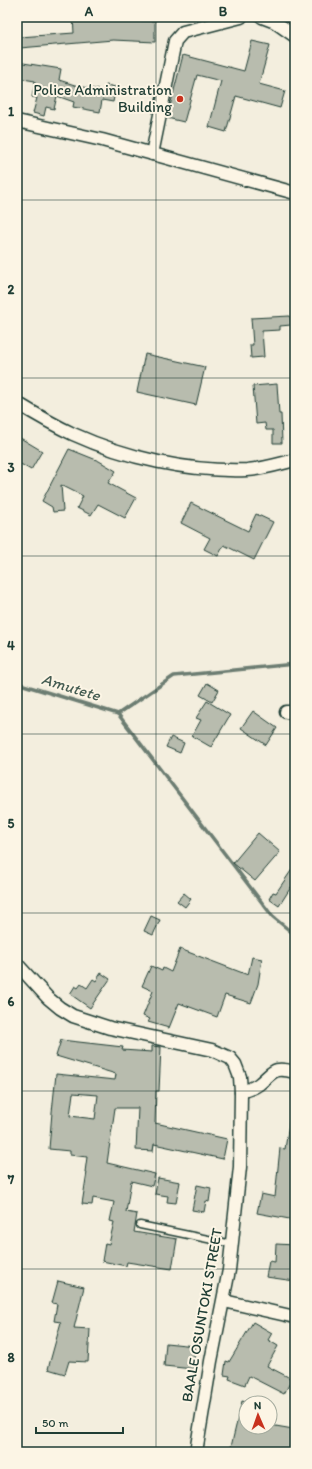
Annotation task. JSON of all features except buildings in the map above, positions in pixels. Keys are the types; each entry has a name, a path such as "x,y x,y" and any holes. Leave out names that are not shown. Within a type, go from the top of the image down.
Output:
{"street":[{"path":"152,154 174,41 183,32 241,17"},
{"path":"262,17 275,22 295,36"},
{"path":"17,120 102,140 295,193"},
{"path":"17,404 71,434 134,456 186,466 248,470 295,460"},
{"name":"BAALE OSUNTOKI STREET","path":"17,964 48,998 73,1016 110,1028 212,1050 230,1058 235,1064 240,1077 240,1167 232,1244 224,1301 211,1361 196,1452"},
{"path":"241,1092 258,1084 268,1074 277,1070 284,1069 295,1072"},
{"path":"224,1301 295,1318"}],"lane":[{"path":"140,1225 232,1244"}],"waterway":[{"path":"118,714 174,676 295,664"},
{"name":"Amutete","path":"17,683 118,714"},
{"path":"118,714 273,917 295,935"}],"place":[{"name":"Police Administration Building","path":"180,99"}]}
